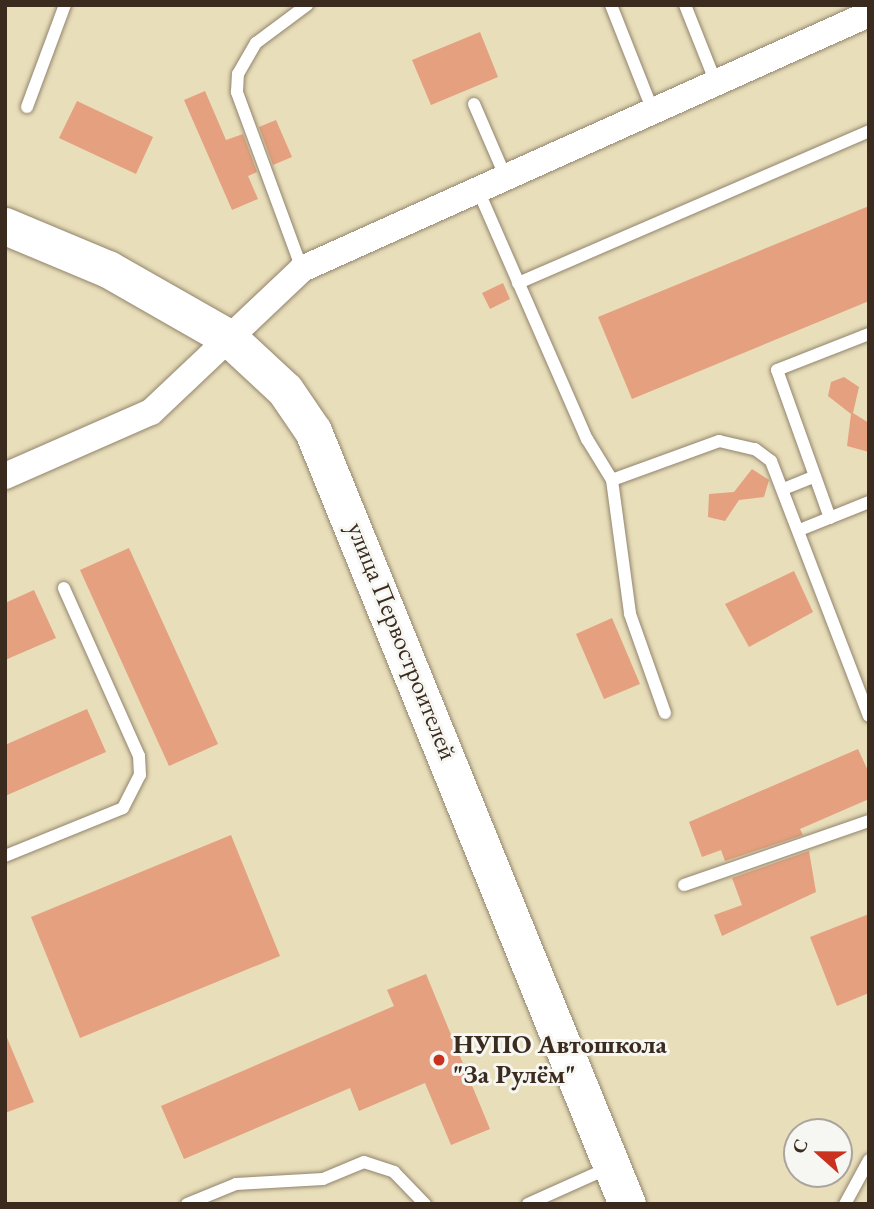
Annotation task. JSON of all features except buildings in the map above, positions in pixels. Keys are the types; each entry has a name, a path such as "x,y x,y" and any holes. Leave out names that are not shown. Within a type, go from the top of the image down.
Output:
{"street":[{"path":"5,476 151,412 302,268 716,83 864,12"},
{"name":"улица Первостроителей","path":"5,226 108,269 229,338 285,390 339,483 627,1204"}],"lane":[{"path":"27,107 65,5"},
{"path":"302,268 237,92 238,74 256,43 307,5"},
{"path":"611,5 653,111"},
{"path":"685,5 716,83"},
{"path":"474,104 506,178"},
{"path":"519,283 869,131"},
{"path":"478,190 612,480 629,614 665,713"},
{"path":"830,518 777,370 869,334"},
{"path":"612,480 719,441 755,449 771,461 786,488 802,529 869,716"},
{"path":"786,488 815,476"},
{"path":"802,529 869,502"},
{"path":"5,856 123,808 140,775 139,756 64,588"},
{"path":"684,885 869,821"},
{"path":"845,1204 869,1160"},
{"path":"187,1204 236,1184 323,1178 364,1162 394,1172 425,1204"},
{"path":"528,1204 612,1166"}],"place":[{"name":"НУПО Автошкола \"За Рулём\"","path":"439,1060"}]}
